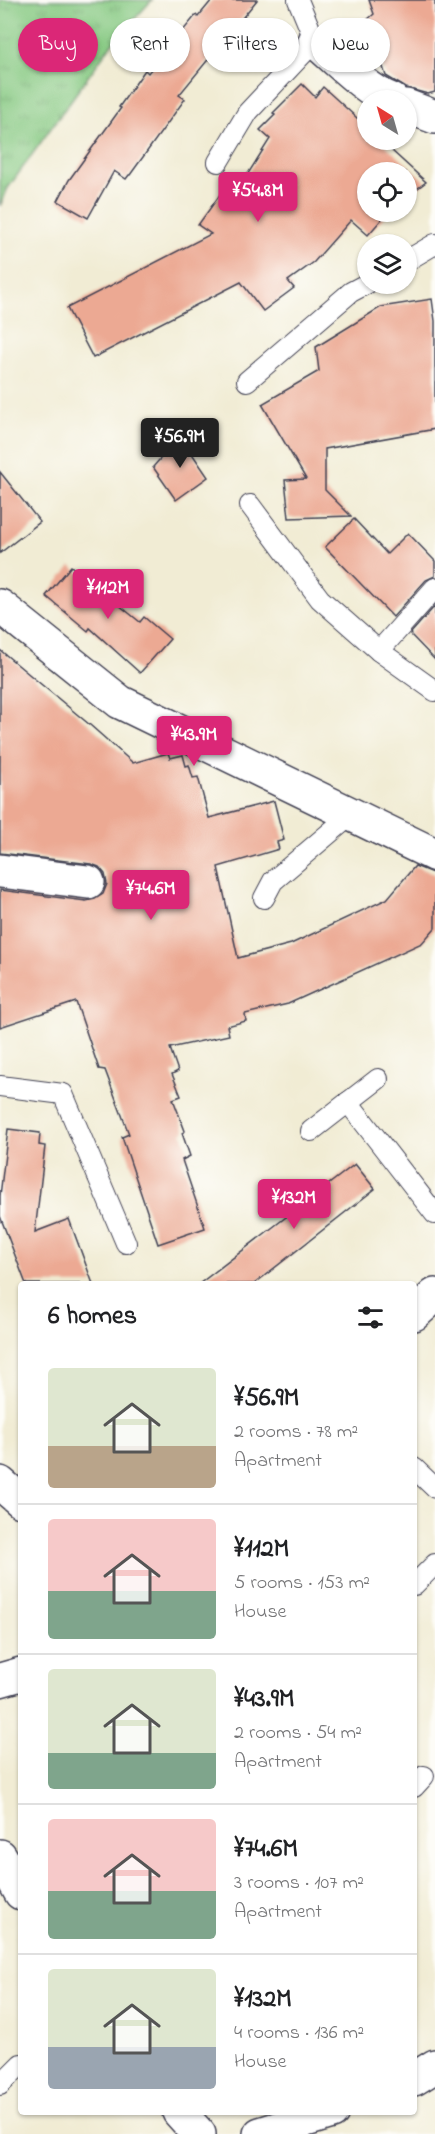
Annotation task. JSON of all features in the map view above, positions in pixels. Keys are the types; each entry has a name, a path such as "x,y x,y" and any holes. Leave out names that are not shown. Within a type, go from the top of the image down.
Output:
{"street":[{"path":"350,72 373,90"},
{"path":"417,110 435,117"},
{"path":"0,606 120,702 435,855"},
{"path":"0,871 88,882"},
{"path":"417,1311 435,1295"},
{"path":"0,1483 18,1498"},
{"path":"0,1680 18,1675"},
{"path":"0,1856 18,1888"},
{"path":"417,2077 435,2066"},
{"path":"182,2115 199,2134"},
{"path":"260,2134 322,2115"}],"lane":[{"path":"298,0 311,31"},
{"path":"218,162 248,112 311,45"},
{"path":"417,255 435,244"},
{"path":"247,381 357,289"},
{"path":"250,505 320,599 380,651 435,691"},
{"path":"380,651 435,588"},
{"path":"264,898 273,881 352,814"},
{"path":"311,1131 378,1078"},
{"path":"0,1086 63,1094 126,1243"},
{"path":"348,1102 435,1214"},
{"path":"417,1471 435,1488"},
{"path":"417,1582 435,1564"},
{"path":"0,2085 18,2067"}],"green space":[{"path":"0,0 152,0 136,18 110,18 110,46 98,63 98,18 18,18 18,72 91,72 8,188 0,206"}],"building":[{"path":"212,0 257,0 242,18 202,18 202,67 179,95 185,99 130,175 126,179 114,171 88,218 58,201 69,180 121,108 119,107 144,72 190,72 190,22 196,15 198,17"},
{"path":"369,0 435,0 435,92 428,94 406,88 386,76 385,72 390,72 390,18 369,18 374,14"},
{"path":"302,84 315,97 323,87 357,118 357,150 391,150 404,162 357,162 357,222 379,222 367,234 351,220 314,262 288,281 294,288 263,311 241,282 93,358 67,308 211,234 198,225 227,185 237,191 270,139 260,130 275,115 273,113"},
{"path":"417,174 426,182 417,189"},
{"path":"432,299 435,321 435,429 325,449 325,490 351,516 289,518 285,480 306,479 262,404 319,371 316,347 381,307"},
{"path":"180,436 208,477 176,500 153,467"},
{"path":"0,472 40,522 0,553"},
{"path":"354,519 387,554 408,533 435,561 435,576 426,580 393,617 325,547"},
{"path":"71,566 140,622 144,617 170,639 140,673 90,628 88,631 46,596"},
{"path":"435,606 435,660 410,634"},
{"path":"0,650 133,763 168,753 170,758 183,755 193,778 198,777 209,818 274,801 284,840 277,842 279,849 218,867 238,958 291,944 387,899 415,866 435,874 435,928 422,943 288,1004 245,1014 246,1021 227,1026 229,1035 170,1048 178,1071 172,1074 181,1096 173,1099 185,1131 182,1133 190,1156 182,1160 205,1228 158,1244 122,1137 129,1134 105,1070 99,1069 76,1002 0,1027 0,890 86,901 103,894 107,884 105,874 99,867 91,864 0,853"},
{"path":"8,1129 40,1133 39,1145 45,1146 35,1232 69,1219 92,1281 25,1281 0,1216 0,1196"},
{"path":"355,1164 375,1189 258,1281 203,1281"}]}
